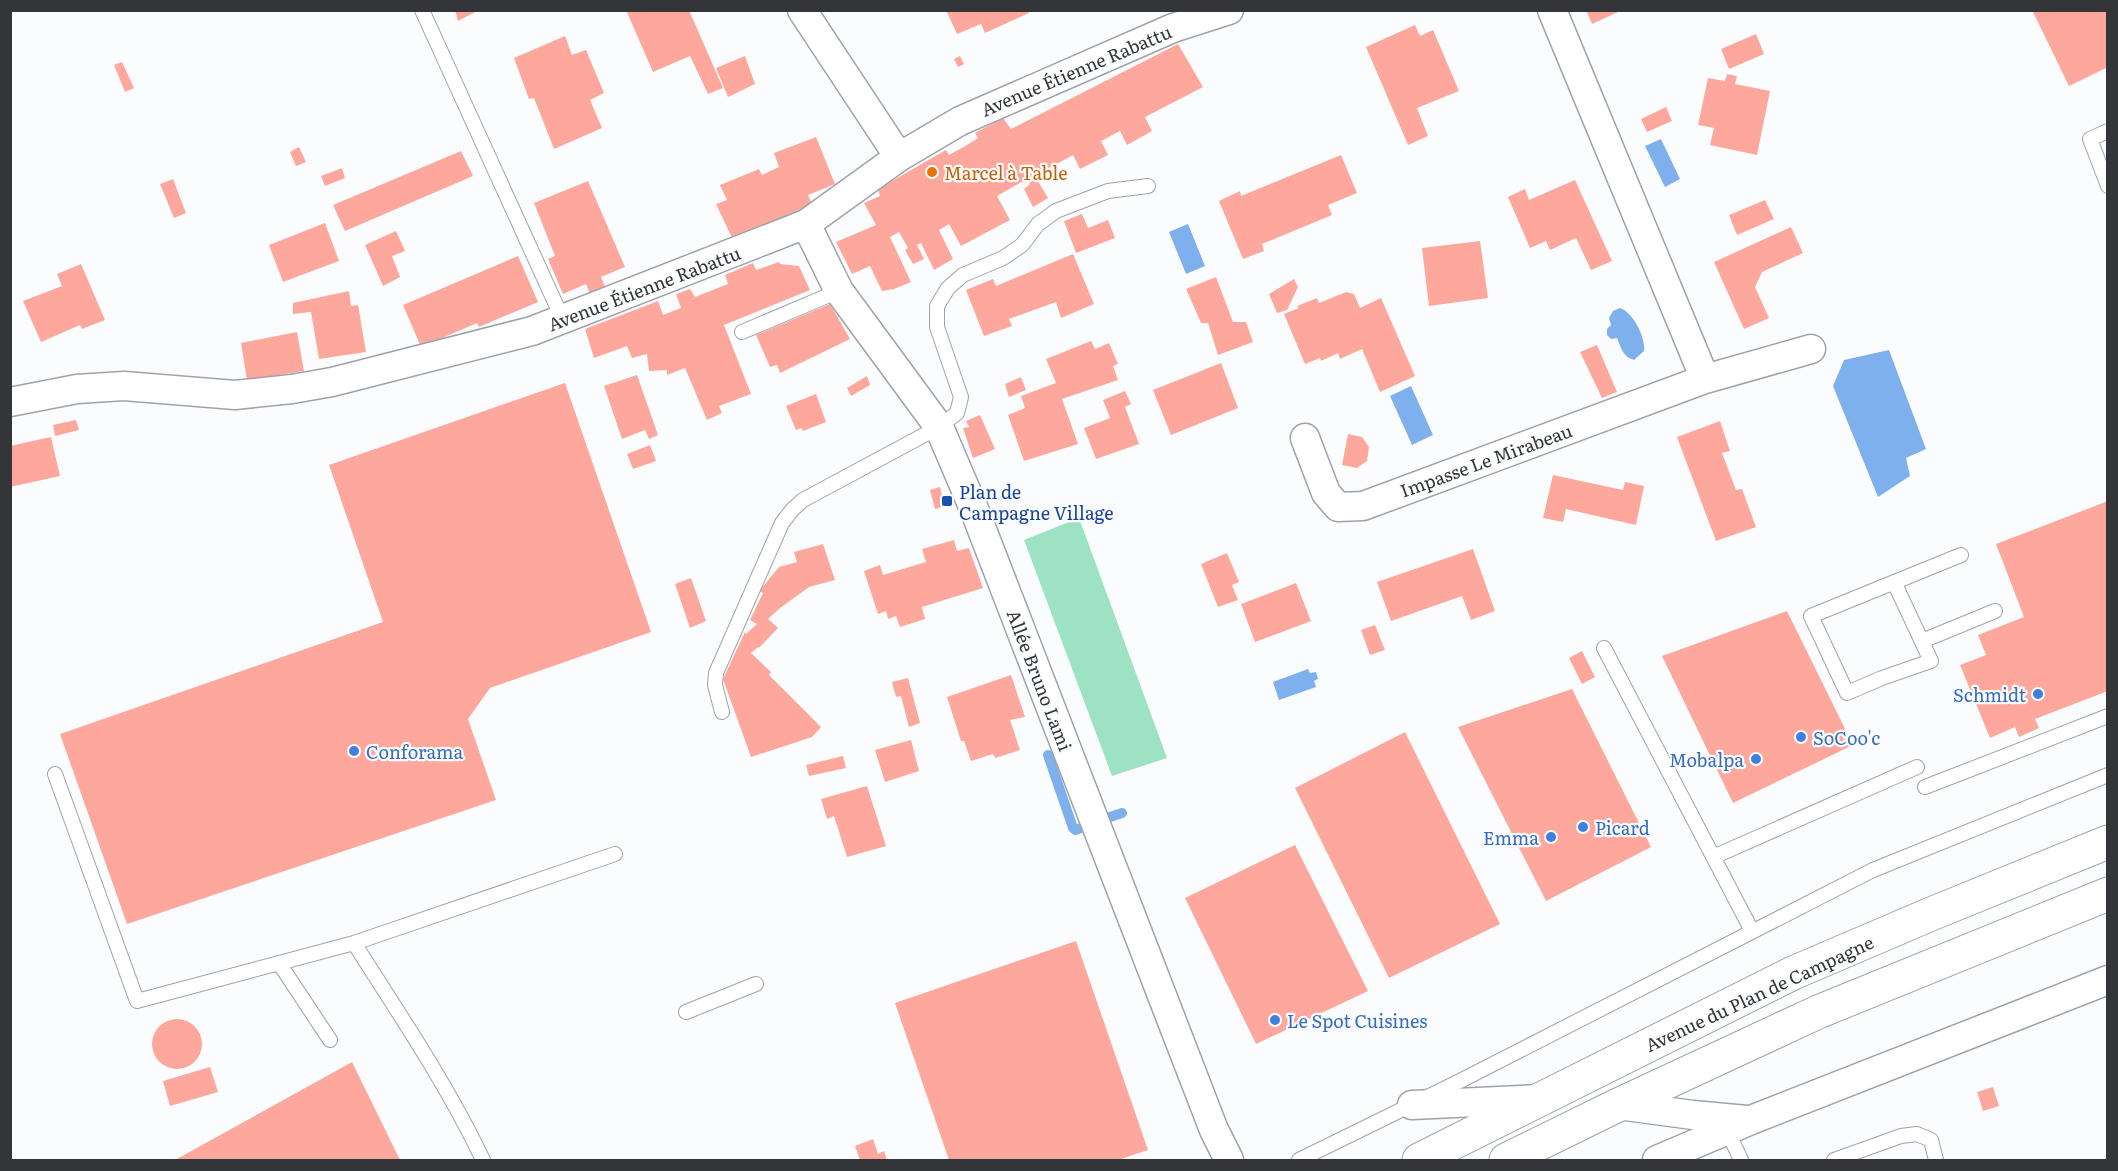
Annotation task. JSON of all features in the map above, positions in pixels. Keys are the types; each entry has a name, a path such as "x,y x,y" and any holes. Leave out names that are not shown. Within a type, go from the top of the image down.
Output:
{"main road":[{"name":"Avenue du Plan de Campagne","path":"1419,1161 1793,973 2108,842"},
{"path":"1506,1161 1618,1105 1818,1012 2108,894"}],"street":[{"path":"802,10 899,158"},
{"name":"Avenue Étienne Rabattu","path":"10,402 77,389 124,386 235,395 292,389 332,382 532,331 806,224 899,158 960,121 1173,28 1229,10"},
{"path":"1552,10 1706,379"},
{"name":"Allée Bruno Lami","path":"806,224 839,291 939,427 974,508 1209,1119 1229,1161"},
{"name":"Impasse Le Mirabeau","path":"1305,438 1326,493 1338,507 1363,506 1706,379 1811,349"},
{"path":"1657,1161 1739,1125 2108,980"},
{"path":"1412,1105 1542,1099"},
{"path":"1618,1105 1693,1115 1739,1125"}],"lane":[{"path":"422,10 563,320"},
{"path":"2108,131 2090,139 2108,186"},
{"path":"722,711 715,685 717,674 787,516 804,500 939,427 957,412 961,397 937,327 937,306 948,288 963,274 1003,258 1022,245 1038,224 1056,211 1108,191 1148,186"},
{"path":"742,332 839,291"},
{"path":"1894,582 1931,661 1847,693 1811,616 1894,582 1961,555"},
{"path":"1922,641 1995,612"},
{"path":"1604,648 1752,932"},
{"path":"1925,787 2108,716"},
{"path":"1713,857 1917,767"},
{"path":"56,774 137,1001 354,943 615,854"},
{"path":"1299,1161 1873,870 2108,775"},
{"path":"354,943 450,1098 483,1161"},
{"path":"279,963 330,1040"},
{"path":"686,1012 756,984"},
{"path":"1739,1125 1741,1161"},
{"path":"1834,1161 1901,1136 1917,1134 1931,1140 1936,1161"}],"green space":[{"path":"1079,518 1167,758 1112,776 1024,540"}],"water":[{"path":"1661,139 1680,179 1665,187 1645,146"},
{"path":"1188,224 1205,266 1186,274 1169,232"},
{"path":"1620,308 1634,320 1643,339 1644,351 1634,360 1630,359 1621,349 1617,338 1611,339 1607,335 1607,329 1611,325 1609,318 1613,311"},
{"path":"1889,350 1926,449 1906,458 1910,476 1878,497 1833,386 1844,360"},
{"path":"1411,386 1433,435 1412,445 1390,396"},
{"path":"1308,669 1310,673 1316,672 1318,679 1314,681 1316,687 1279,700 1273,682"}],"building":[{"path":"455,10 479,10 458,21"},
{"path":"626,10 689,10 723,88 708,94 690,56 653,72"},
{"path":"946,10 1028,10 1029,13 985,33 981,24 957,34"},
{"path":"1586,10 1618,10 1618,12 1592,24"},
{"path":"2037,10 2108,10 2108,67 2069,86 2033,12"},
{"path":"1415,25 1420,36 1433,30 1459,91 1417,108 1428,136 1408,145 1366,47"},
{"path":"1756,34 1764,54 1729,69 1721,49"},
{"path":"565,36 572,55 586,50 604,93 590,100 602,128 554,149 534,98 529,99 514,58"},
{"path":"1178,44 1203,87 1145,117 1152,131 1127,145 1120,131 1101,141 1108,155 1080,169 1073,155 1035,176 1048,198 1033,207 1024,189 1030,184 1027,179 997,196 1010,220 961,246 949,224 939,230 953,259 934,270 921,243 917,245 924,259 913,264 905,250 908,248 899,232 890,237 911,282 882,291 870,266 852,274 836,242 876,225 864,203 880,196 878,189 946,150 949,155 967,145 978,138 975,133 1003,118 1011,129"},
{"path":"745,56 755,84 728,97 716,68"},
{"path":"960,56 964,64 958,67 954,59"},
{"path":"122,62 134,88 125,92 114,65"},
{"path":"1727,74 1737,76 1735,84 1770,91 1757,155 1710,145 1714,128 1698,125 1708,78 1725,81"},
{"path":"1666,107 1672,121 1647,132 1641,119"},
{"path":"816,137 835,184 808,195 812,204 733,240 716,204 727,200 720,185 759,169 762,175 779,167 774,153"},
{"path":"299,147 306,162 296,166 290,152"},
{"path":"461,151 473,176 345,231 333,205"},
{"path":"1341,155 1357,193 1328,205 1332,215 1262,244 1264,251 1243,259 1219,201 1240,191 1241,196"},
{"path":"342,168 345,178 325,186 321,176"},
{"path":"173,179 186,213 174,218 160,184"},
{"path":"1575,180 1612,261 1591,270 1576,238 1550,250 1546,241 1530,248 1508,197 1525,189 1529,200"},
{"path":"588,181 625,267 601,277 609,296 593,302 586,284 563,294 548,259 555,256 534,203"},
{"path":"1765,200 1774,219 1737,235 1729,215"},
{"path":"1082,214 1088,228 1108,220 1115,238 1076,253 1064,221"},
{"path":"325,223 339,261 283,282 269,245"},
{"path":"1791,227 1803,253 1762,272 1755,287 1769,318 1744,329 1714,262"},
{"path":"396,231 405,251 392,256 400,277 383,286 365,245"},
{"path":"1480,241 1488,298 1429,306 1422,248"},
{"path":"1073,254 1094,304 1061,318 1056,302 1009,319 1012,326 984,336 966,290 993,279 996,286"},
{"path":"518,256 538,302 479,327 477,323 421,347 403,305"},
{"path":"779,262 799,266 810,290 724,325 751,394 719,406 722,413 707,420 685,368 667,375 667,370 649,371 647,354 632,358 627,346 594,358 585,329 658,301 663,315 681,308 676,294 690,289 695,297 728,284 725,275 753,263 756,270"},
{"path":"81,264 105,320 82,329 80,325 41,342 23,301 62,286 57,274"},
{"path":"1216,277 1233,322 1246,322 1253,342 1218,355 1208,323 1201,323 1186,289"},
{"path":"1294,279 1298,287 1287,310 1277,313 1269,294"},
{"path":"349,291 351,306 358,305 366,352 319,359 311,312 293,314 293,303"},
{"path":"1346,292 1354,294 1360,308 1381,298 1415,376 1380,392 1362,349 1340,359 1338,353 1321,361 1320,358 1305,364 1284,314 1317,298 1319,303"},
{"path":"830,304 850,339 780,373 777,365 770,367 756,335"},
{"path":"297,332 304,371 247,380 241,343"},
{"path":"1091,341 1095,349 1109,343 1118,364 1113,366 1118,380 1062,399 1078,444 1024,461 1008,415 1025,408 1021,396 1056,383 1046,359"},
{"path":"1597,345 1617,392 1602,398 1580,352"},
{"path":"1221,363 1238,408 1171,435 1153,390"},
{"path":"637,375 658,435 649,439 645,430 622,439 604,386"},
{"path":"867,376 870,385 851,396 847,388"},
{"path":"1021,377 1026,390 1009,397 1005,384"},
{"path":"565,383 651,632 490,688 468,719 496,800 127,924 60,734 383,622 329,465"},
{"path":"1125,391 1131,404 1125,407 1139,444 1096,459 1084,428 1110,418 1103,400"},
{"path":"816,394 826,422 803,431 801,428 796,430 786,406"},
{"path":"980,415 995,449 973,458 963,428 969,427 966,421"},
{"path":"76,420 79,430 55,436 53,425"},
{"path":"1720,421 1730,451 1722,453 1736,490 1742,489 1756,527 1716,541 1677,437"},
{"path":"1348,434 1362,437 1369,447 1367,461 1357,468 1342,465"},
{"path":"51,437 60,476 10,487 10,446"},
{"path":"650,445 656,461 633,469 627,454"},
{"path":"1553,475 1623,490 1625,482 1644,486 1636,525 1566,509 1563,522 1543,518"},
{"path":"940,487 945,506 935,509 930,490"},
{"path":"2108,501 2108,691 2035,719 2039,728 2019,737 2015,727 1990,738 1960,665 1986,655 1978,635 2024,617 1996,544"},
{"path":"954,540 957,551 969,548 983,588 922,607 925,619 900,627 896,616 888,619 886,611 878,614 864,571 880,565 883,575 926,562 922,549"},
{"path":"823,544 835,580 809,587 780,608 768,619 778,628 751,653 771,672 769,675 821,727 812,737 751,757 723,679 745,632 746,634 757,624 750,620 763,593 759,591 779,567 797,562 794,552"},
{"path":"1473,549 1495,611 1471,620 1462,596 1391,621 1377,582"},
{"path":"1227,553 1239,582 1232,585 1238,600 1218,607 1201,564"},
{"path":"691,578 706,621 690,628 675,584"},
{"path":"1296,583 1311,621 1255,642 1241,604"},
{"path":"1787,611 1853,745 1733,803 1662,656"},
{"path":"1375,625 1385,650 1370,655 1361,630"},
{"path":"1582,651 1595,677 1582,684 1569,658"},
{"path":"1011,675 1025,717 1010,720 1020,750 995,758 993,754 971,761 964,741 961,741 947,697"},
{"path":"908,678 920,723 909,727 901,696 896,697 892,682"},
{"path":"1572,689 1651,847 1546,901 1458,727"},
{"path":"1405,732 1500,924 1389,978 1295,788"},
{"path":"911,740 919,771 885,782 875,750"},
{"path":"843,756 846,768 809,776 806,765"},
{"path":"867,786 886,846 847,857 834,816 827,819 821,799"},
{"path":"1295,845 1368,991 1256,1044 1185,898"},
{"path":"1076,941 1148,1150 1118,1160 949,1160 895,1003"},
{"path":"177,1019 195,1026 202,1044 195,1062 177,1069 159,1062 152,1044 159,1026"},
{"path":"352,1062 400,1160 175,1160"},
{"path":"210,1067 218,1092 170,1106 163,1081"},
{"path":"1993,1087 1999,1106 1983,1111 1977,1092"},
{"path":"873,1139 878,1154 884,1151 887,1160 860,1160 855,1146"}],"waterway":[{"path":"1048,755 1073,828 1076,830 1083,827"},
{"path":"1110,817 1122,813"}],"place":[{"name":"Marcel à Table","path":"932,172"},
{"name":"Plan de Campagne Village","path":"947,501"},
{"name":"Schmidt","path":"2038,694"},
{"name":"SoCoo'c","path":"1801,737"},
{"name":"Conforama","path":"354,751"},
{"name":"Mobalpa","path":"1756,759"},
{"name":"Picard","path":"1583,827"},
{"name":"Emma","path":"1551,837"},
{"name":"Le Spot Cuisines","path":"1275,1020"}]}
